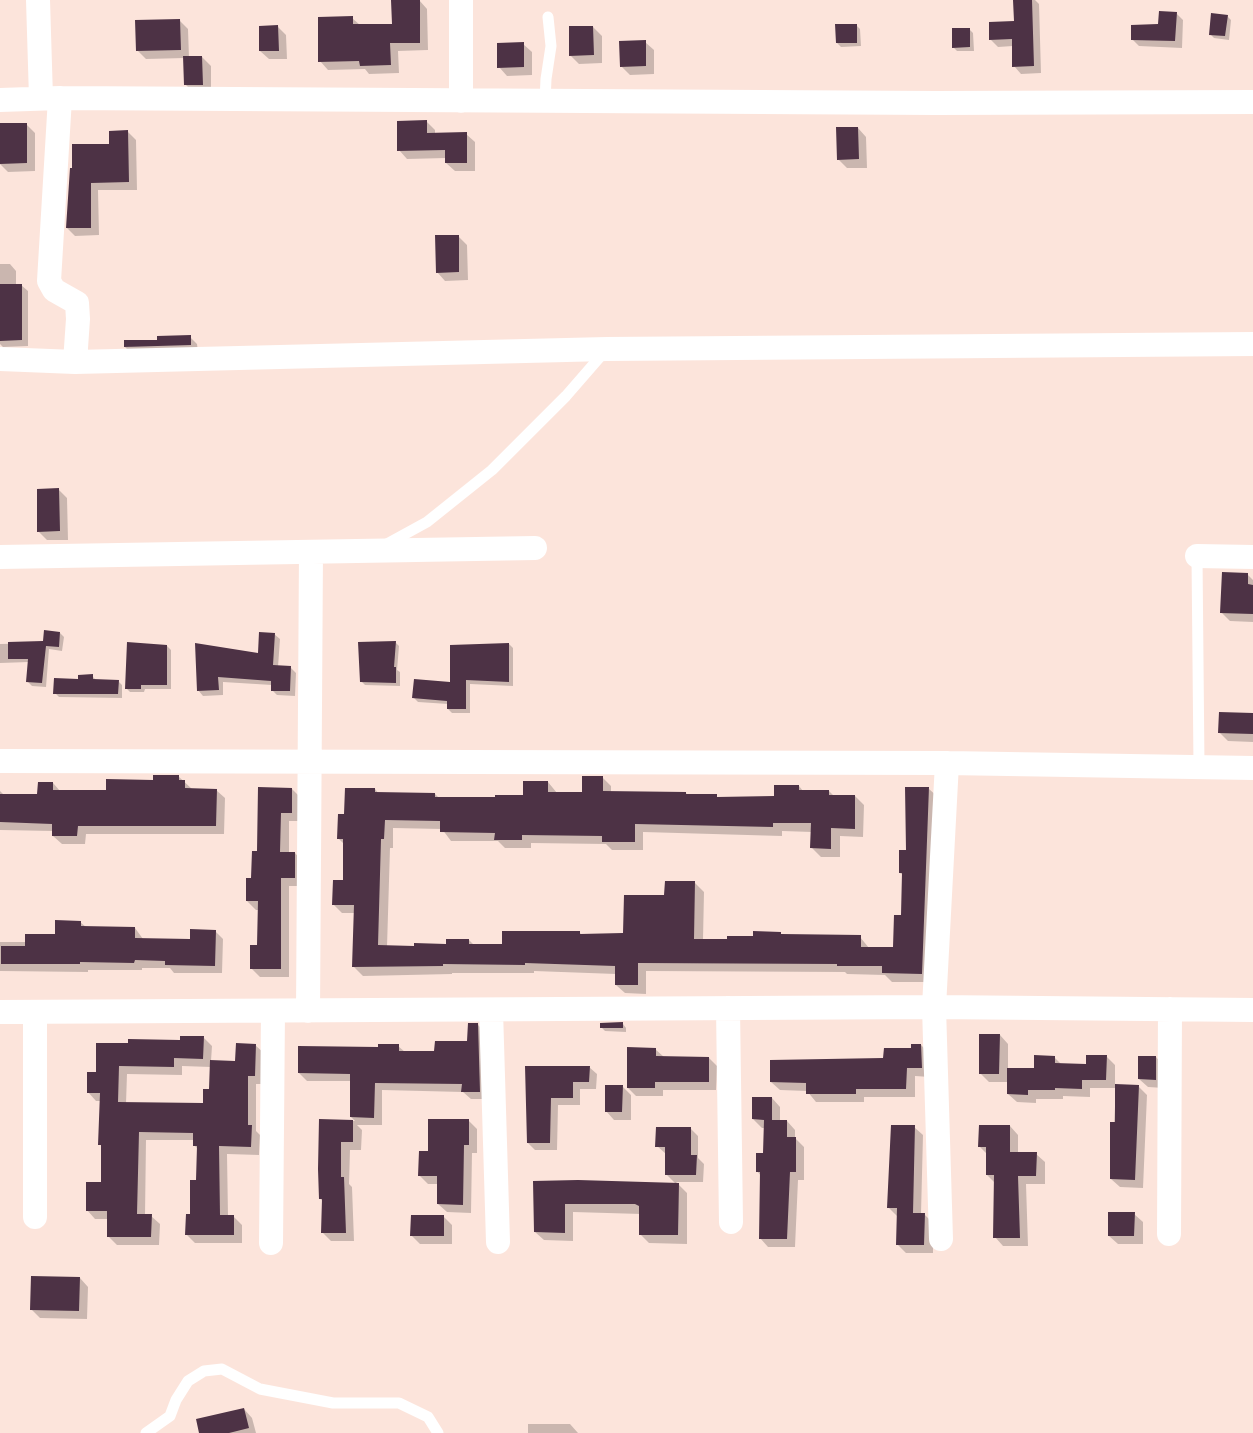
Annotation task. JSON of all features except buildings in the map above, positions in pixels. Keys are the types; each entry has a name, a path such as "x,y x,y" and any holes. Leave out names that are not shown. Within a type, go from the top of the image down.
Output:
{"street":[{"path":"38,0 51,98 49,281 54,290 77,303 78,319 75,362"},
{"path":"461,0 461,101"},
{"path":"0,100 51,98 461,101 1253,102"},
{"path":"0,359 75,362 606,349 1253,344"},
{"path":"0,557 535,548"},
{"path":"308,1011 311,552"},
{"path":"1197,556 1253,557"},
{"path":"0,761 947,763 1253,768"},
{"path":"941,1239 934,1007 947,763"},
{"path":"0,1012 934,1007 1253,1010"},
{"path":"728,1008 731,1222"},
{"path":"1169,1234 1170,1009"},
{"path":"491,1010 498,1242"},
{"path":"271,1243 273,1011"},
{"path":"35,1012 35,1217"}],"lane":[{"path":"545,101 551,46 548,17"},
{"path":"375,551 428,522 492,470 566,396 606,349"},
{"path":"1197,556 1199,767"},
{"path":"146,1433 170,1416 176,1400 188,1381 204,1371 222,1369 260,1389 333,1403 399,1403 428,1417 438,1433"}]}
